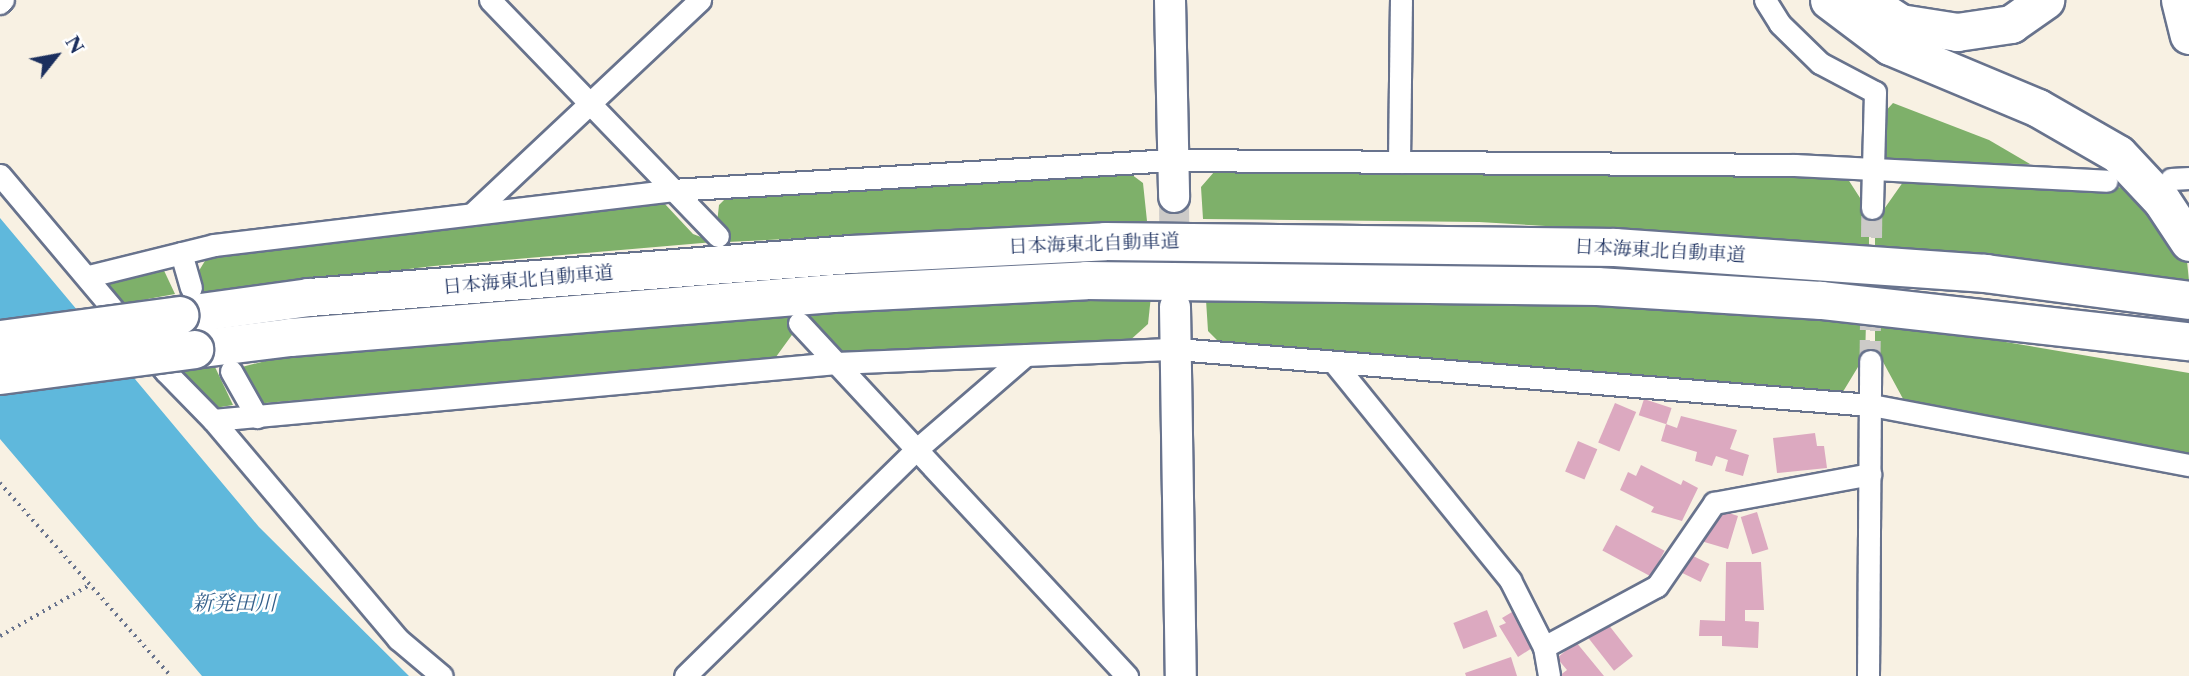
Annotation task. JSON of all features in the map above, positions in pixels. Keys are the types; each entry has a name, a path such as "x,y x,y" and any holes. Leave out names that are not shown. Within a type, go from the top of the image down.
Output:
{"highway":[{"path":"1829,0 1891,46 2038,108 2118,154 2162,201 2189,242"},
{"path":"1865,0 1900,23 1957,32 2011,24 2045,0"},
{"path":"2180,0 2189,35"},
{"name":"日本海東北自動車道","path":"0,338 185,302 309,297 795,258 1105,241 1615,247 1985,273 2189,300"},
{"name":"日本海東北自動車道","path":"0,375 290,337 819,294 1086,280 1597,286 1821,300 2189,341"}],"street":[{"path":"490,0 588,107 718,236"},
{"path":"472,214 700,0"},
{"path":"1170,0 1174,197"},
{"path":"1399,162 1401,0"},
{"path":"1765,0 1780,24 1820,63 1875,92 1872,208"},
{"path":"89,276 214,245 671,190 1173,160 1873,169 2107,181"},
{"path":"0,175 89,276 166,372 213,421 398,639 442,676"},
{"path":"181,253 185,302"},
{"path":"1175,307 1181,676"},
{"path":"799,323 1127,676"},
{"path":"213,421 836,363 1176,349 1336,365 1871,405 2189,464"},
{"path":"685,676 917,449 1026,355"},
{"path":"1868,676 1870,361"},
{"path":"1336,365 1510,580 1544,647 1549,676"},
{"path":"231,371 257,417"},
{"path":"1544,647 1657,586 1714,503 1870,474"}],"path":[{"path":"0,483 171,676"},
{"path":"0,636 91,584"}],"green space":[{"path":"1893,103 1989,140 2030,164 1887,163 1883,158 1882,115"},
{"path":"1221,164 1844,173 1862,201 1862,211 1869,211 1869,245 1479,222 1203,219 1201,187"},
{"path":"1103,172 1131,174 1143,183 1147,221 727,242 713,227 717,223 719,205 728,196"},
{"path":"1908,175 2132,188 2143,196 2187,261 2189,281 1875,247 1875,210 1882,212"},
{"path":"664,203 693,234 714,242 434,266 215,292 199,293 192,282 208,256"},
{"path":"160,262 175,294 115,305 104,281"},
{"path":"1151,296 1148,324 1127,343 835,352 793,312"},
{"path":"1541,297 1866,321 1865,362 1861,362 1841,395 1221,344 1208,331 1206,300"},
{"path":"786,315 797,328 773,361 762,364 672,367 254,404 238,368 273,359 637,324"},
{"path":"1875,320 2189,373 2189,457 1908,408 1882,360 1875,361"},
{"path":"215,367 233,405 209,409 174,372"}],"water":[{"name":"新発田川","path":"0,218 259,527 409,676 202,676 0,439"}],"building":[{"path":"1644,399 1672,408 1666,424 1639,415"},
{"path":"1615,403 1636,412 1619,452 1598,443"},
{"path":"1681,416 1737,430 1730,449 1749,455 1743,476 1725,471 1728,460 1716,456 1712,466 1695,461 1697,452 1661,441 1666,424 1677,428"},
{"path":"1815,433 1817,446 1824,446 1827,468 1777,473 1773,438"},
{"path":"1578,441 1597,449 1584,480 1565,471"},
{"path":"1641,465 1681,485 1683,480 1698,488 1682,521 1651,512 1654,507 1620,490 1628,472 1636,476"},
{"path":"1720,510 1738,516 1728,549 1701,541 1708,517 1717,519"},
{"path":"1757,512 1768,549 1752,554 1741,517"},
{"path":"1616,525 1665,551 1651,576 1602,551"},
{"path":"1687,553 1709,564 1701,582 1678,571"},
{"path":"1726,562 1761,562 1764,610 1745,610 1745,621 1759,622 1758,648 1722,646 1722,636 1699,636 1700,620 1725,621"},
{"path":"1517,609 1534,638 1528,641 1532,648 1518,657 1499,626 1506,623 1502,618"},
{"path":"1487,610 1497,636 1463,649 1453,623"},
{"path":"1604,619 1633,656 1614,671 1585,634"},
{"path":"1576,642 1604,676 1559,676 1567,670 1557,658"},
{"path":"1511,657 1517,676 1466,676 1465,673"}],"tunnel":[{"path":"1174,197 1175,304"},
{"path":"1870,361 1872,208"}]}
